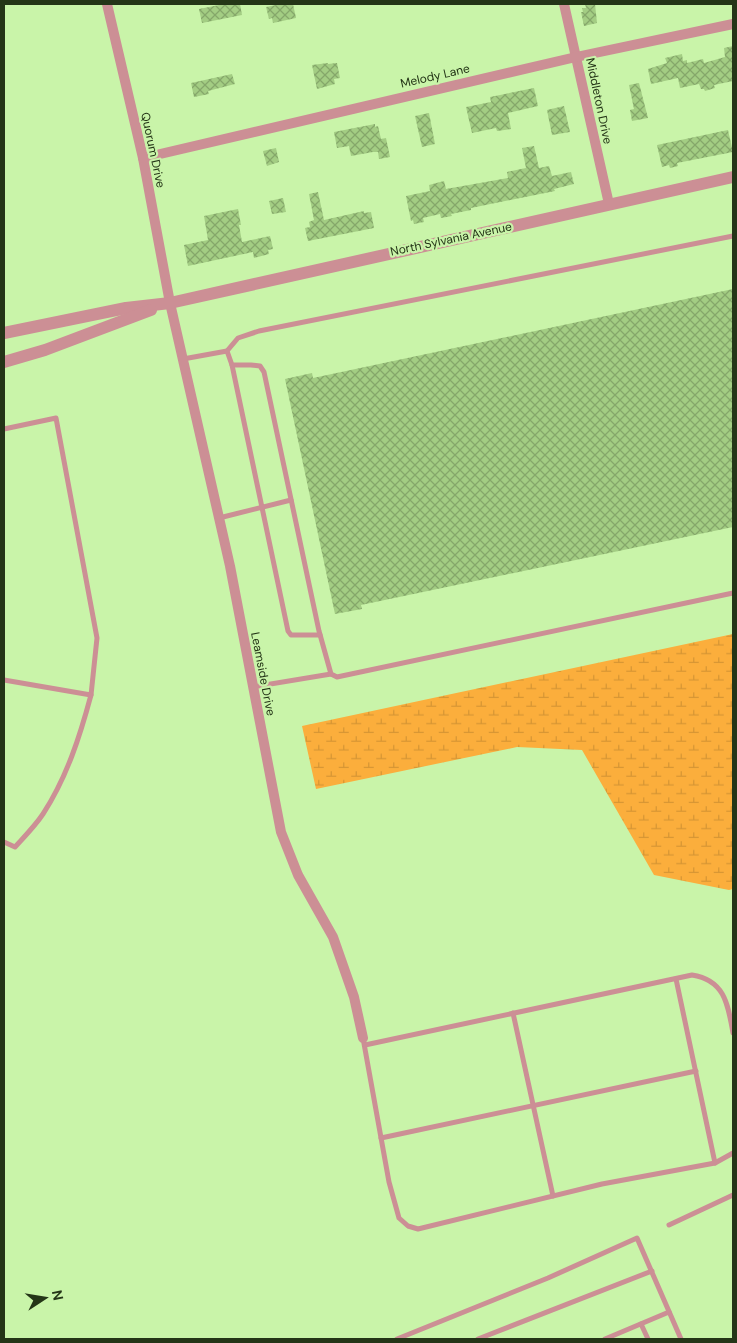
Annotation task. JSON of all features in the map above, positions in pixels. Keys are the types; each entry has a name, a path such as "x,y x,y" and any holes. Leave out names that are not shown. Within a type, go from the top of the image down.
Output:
{"street":[{"name":"Quorum Drive","path":"107,4 143,158 170,302"},
{"name":"Middleton Drive","path":"564,4 609,204"},
{"name":"Melody Lane","path":"143,158 576,56 733,24"},
{"name":"North Sylvania Avenue","path":"4,333 126,308 170,302 733,177"},
{"name":"North Sylvania Avenue","path":"4,362 45,350 170,302"},
{"name":"Leamside Drive","path":"170,302 230,566 282,832 298,875 333,937 354,997 364,1042"}],"lane":[{"path":"183,359 227,351 238,338 259,331 733,236"},
{"path":"227,351 232,366 288,631 291,635 298,636 320,635"},
{"path":"232,366 260,366 264,372 330,674"},
{"path":"4,429 56,418 97,638 91,694 80,736 59,786 42,815 16,847 4,842"},
{"path":"219,518 291,500"},
{"path":"253,687 330,674 336,677 733,593"},
{"path":"4,680 91,694"},
{"path":"733,1033 727,1003 721,990 702,976 692,975 513,1014 364,1042 389,1182 399,1218 408,1226 418,1229 602,1184 715,1163 733,1153"},
{"path":"676,978 715,1163"},
{"path":"513,1014 553,1196"},
{"path":"381,1138 696,1070"},
{"path":"669,1225 733,1195"},
{"path":"397,1339 548,1278 638,1238 681,1339"},
{"path":"478,1339 652,1271"},
{"path":"605,1339 669,1312"},
{"path":"641,1324 648,1339"}],"green space":[{"path":"733,634 733,889 729,890 654,875 582,750 517,747 316,789 302,726"}],"building":[{"path":"224,4 240,4 242,15 202,23 199,9"},
{"path":"293,4 296,18 273,23 272,18 269,19 266,7"},
{"path":"585,4 595,4 597,23 584,26 581,12 583,12 582,8 586,8"},
{"path":"733,46 733,81 714,85 715,88 705,91 701,89 699,84 680,88 678,78 651,84 648,69 667,63 665,58 682,54 683,61 687,60 687,63 703,59 704,63 725,57 724,48"},
{"path":"337,63 340,78 334,79 335,84 317,89 312,65"},
{"path":"232,74 235,84 208,91 209,94 194,97 191,83"},
{"path":"639,83 648,118 632,121 630,110 634,109 629,85"},
{"path":"534,88 538,106 508,113 511,129 497,131 496,128 472,133 466,107 491,102 490,97"},
{"path":"564,106 570,132 552,135 547,110"},
{"path":"429,113 435,144 422,147 415,116"},
{"path":"375,124 375,127 378,126 381,139 386,138 390,157 379,159 378,152 351,156 349,146 337,148 334,132"},
{"path":"728,130 733,152 677,163 678,166 670,168 669,165 662,167 657,145"},
{"path":"534,146 539,168 549,166 552,176 571,172 574,184 554,189 555,191 471,208 471,210 451,214 452,216 441,218 440,214 423,218 424,222 414,224 413,220 411,221 406,196 430,191 429,185 444,181 446,189 508,178 507,172 526,168 522,148"},
{"path":"276,148 279,162 267,166 263,151"},
{"path":"318,192 324,220 364,211 364,213 371,212 374,228 308,241 305,228 310,227 309,222 314,220 309,194"},
{"path":"283,198 286,212 272,214 269,201"},
{"path":"238,209 242,242 270,236 273,249 268,250 269,254 254,258 253,252 188,266 184,245 208,240 204,216"},
{"path":"733,289 733,527 361,605 362,609 335,614 285,379 312,373 313,378"}]}
